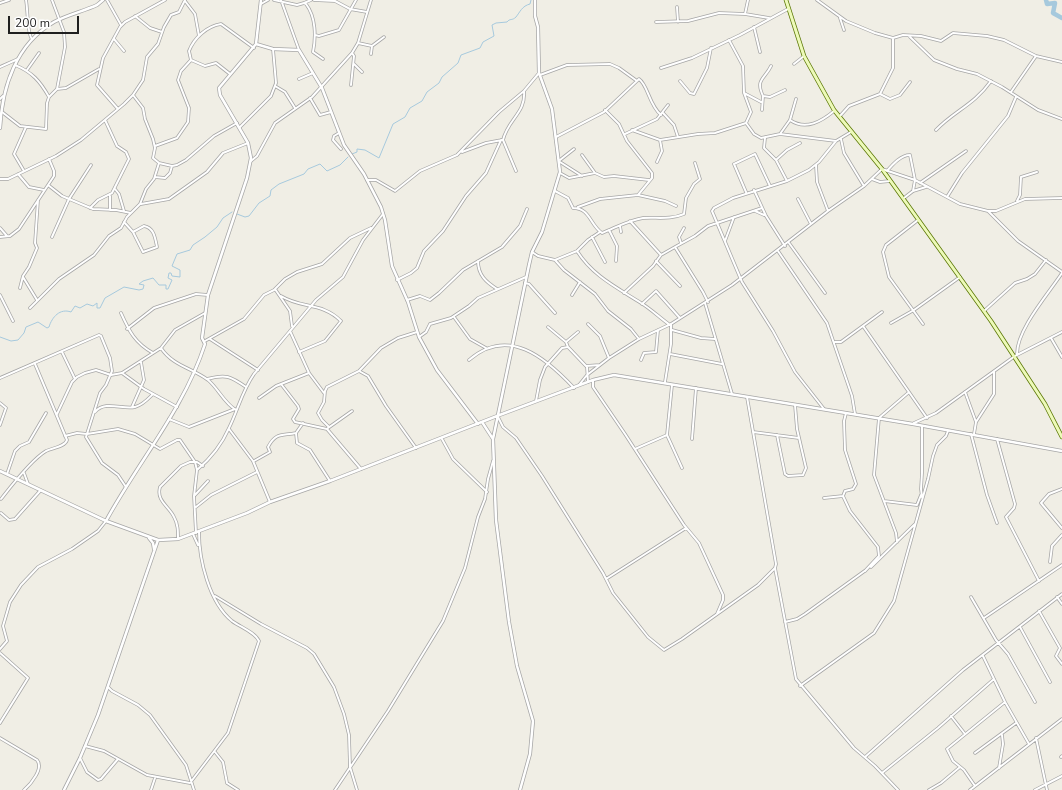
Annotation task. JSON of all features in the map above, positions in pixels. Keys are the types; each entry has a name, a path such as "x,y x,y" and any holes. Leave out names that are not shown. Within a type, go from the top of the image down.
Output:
{"main road":[{"path":"786,0 804,56 834,110 892,181 918,220 1016,356 1045,404 1062,436"}],"street":[{"path":"0,4 9,0"},
{"path":"26,0 29,20 28,34 33,40"},
{"path":"1,111 15,123 26,127 46,129 47,103 49,97 57,89 65,48 64,32 52,0"},
{"path":"0,128 3,96 14,65 33,40 51,24 97,5 103,0"},
{"path":"107,0 121,25"},
{"path":"118,109 97,85 99,69 106,51 121,25 165,0"},
{"path":"0,650 7,641 3,628 10,602 21,585 35,569 72,549 98,531 106,521 170,419 196,372 205,341 202,338 208,295 247,178 251,161 248,143 219,92 223,82 256,44 260,0"},
{"path":"260,4 268,0"},
{"path":"274,0 296,5 311,0"},
{"path":"314,0 335,1 350,9 366,12"},
{"path":"315,35 319,36 339,30 356,0"},
{"path":"251,161 258,156 275,122 322,88 352,53 358,43 366,12 371,0"},
{"path":"520,790 530,754 533,721 517,666 509,622 499,545 493,461 493,439 532,252 542,232 560,173 560,161 552,110 539,74 538,27 535,16 535,0"},
{"path":"745,14 748,0"},
{"path":"817,0 840,17 854,25 893,38 925,36 941,41 953,33 987,36 1004,40 1036,56 1062,62"},
{"path":"0,178 8,179 49,159 81,140 133,95 144,77 147,57 158,44 170,16 179,12 185,1 195,14 199,36"},
{"path":"282,1 298,50 314,73 322,88 339,133 348,151 355,159 367,180 383,214 391,259 397,280 407,300 419,337 437,370 478,424"},
{"path":"304,3 308,7 315,35 313,52 323,59"},
{"path":"677,7 678,22"},
{"path":"661,68 692,58 744,33 789,8"},
{"path":"656,22 678,22 719,13 745,14 770,18"},
{"path":"135,16 150,28 162,32"},
{"path":"840,17 844,30"},
{"path":"191,60 189,51 199,36 208,29 221,24 254,48"},
{"path":"754,27 760,52"},
{"path":"909,36 934,60 991,80 1038,110 1062,119"},
{"path":"371,54 372,46 384,37"},
{"path":"839,117 849,106 880,94 893,68 893,38"},
{"path":"114,39 124,51"},
{"path":"632,130 660,140 715,133 746,123 751,112 744,93 743,66 729,40"},
{"path":"358,43 372,46"},
{"path":"256,44 273,49 298,50"},
{"path":"680,81 690,93 694,94 707,68 711,48"},
{"path":"240,127 269,100 276,86 273,49"},
{"path":"27,70 39,53"},
{"path":"351,85 354,64 352,53"},
{"path":"794,64 804,56"},
{"path":"1011,92 1036,56"},
{"path":"0,66 18,59"},
{"path":"191,60 206,66 216,63 230,74"},
{"path":"154,146 177,138 188,122 189,108 178,80 181,71 191,60"},
{"path":"354,64 362,72"},
{"path":"367,180 376,180 395,191 420,171 455,156 461,152 499,112 524,91 539,74 566,65 610,64 619,68 637,81"},
{"path":"14,65 27,70 37,79 49,97"},
{"path":"762,110 761,102 763,96 760,90 760,81 771,66"},
{"path":"57,89 66,88 99,69"},
{"path":"299,79 314,73"},
{"path":"556,137 605,110 641,79 650,101 674,125 678,137"},
{"path":"936,130 944,122 964,109 981,94 991,80"},
{"path":"880,94 890,99 897,97 910,82"},
{"path":"276,86 285,92 295,108"},
{"path":"763,96 770,97 785,90"},
{"path":"397,280 411,273 417,268 424,251 443,231 466,196 486,173 507,127 524,105 524,91"},
{"path":"744,93 761,102"},
{"path":"133,95 143,108 154,146 153,158 159,163 172,166 182,163 214,136 237,123"},
{"path":"0,99 3,96"},
{"path":"946,197 962,173 1008,116 1016,97"},
{"path":"310,98 320,115 331,112"},
{"path":"780,134 790,120 796,99"},
{"path":"625,134 657,119 668,105"},
{"path":"605,110 614,118 625,134 629,144 651,170 652,175 638,195"},
{"path":"790,120 802,125 815,124 834,110"},
{"path":"90,208 98,200 110,195 115,189 116,182 123,174 128,162 129,156 117,146 105,120"},
{"path":"746,123 756,136 766,138 780,134 836,141"},
{"path":"24,171 14,154 26,127"},
{"path":"824,409 795,372 776,336 740,279 712,211 714,208 746,192 788,181 816,164 836,141 851,132"},
{"path":"339,133 334,136 333,140 341,149"},
{"path":"766,138 764,148 776,160 788,181"},
{"path":"841,139 847,161 864,186"},
{"path":"461,152 486,143 502,140"},
{"path":"502,140 516,171"},
{"path":"657,162 662,151 660,140"},
{"path":"140,204 169,199 207,172 223,153 248,143"},
{"path":"776,160 787,150 800,143"},
{"path":"560,161 574,149"},
{"path":"920,183 966,151"},
{"path":"746,192 734,164 755,154 770,186"},
{"path":"582,155 595,174"},
{"path":"887,171 894,162 909,155 915,180 913,191"},
{"path":"0,236 6,236 19,228 48,185 54,174 49,159"},
{"path":"560,161 582,176"},
{"path":"30,308 59,279 94,255 109,236 121,228 131,213 140,204 146,189 155,177 159,163"},
{"path":"555,260 577,251 592,237 600,232 620,226 630,221 643,218 670,218 684,214 686,198 694,184 700,179 695,163"},
{"path":"816,164 816,182 828,211"},
{"path":"52,237 68,199 91,165"},
{"path":"155,177 165,178 170,173 172,166"},
{"path":"579,386 581,381 587,375 609,358 639,339 671,324 708,302 789,243 828,211 864,186 882,169 915,180 960,204 988,211 996,211 1026,199 1062,198"},
{"path":"1017,202 1020,195 1021,177 1037,172"},
{"path":"560,173 569,178 595,174 604,177 614,176 649,180"},
{"path":"18,174 29,187 44,190"},
{"path":"872,179 880,182 892,181"},
{"path":"48,185 68,199 90,208 131,213"},
{"path":"904,198 913,191 928,187"},
{"path":"115,189 119,194 125,212"},
{"path":"754,190 766,216 785,246"},
{"path":"555,191 568,198 573,208 596,200 638,195 665,201 676,206"},
{"path":"110,195 110,210"},
{"path":"20,288 23,277 37,248 35,243 38,199"},
{"path":"798,199 811,224"},
{"path":"578,207 585,212 600,232"},
{"path":"624,293 661,255 695,236 708,226 734,216 762,208"},
{"path":"407,300 420,296 430,300 440,293 463,270 502,247 520,226 527,209"},
{"path":"754,211 766,216"},
{"path":"988,211 1018,241 1062,272 1031,318 1024,331 1016,356"},
{"path":"197,470 208,462 229,429 235,410 246,387 258,370 310,306 343,277 372,227 383,214"},
{"path":"725,241 734,216"},
{"path":"918,220 886,245 883,252 889,276 923,324"},
{"path":"630,221 661,255"},
{"path":"124,222 133,232 143,252 157,247 153,232 150,228 144,226 133,232"},
{"path":"620,226 621,232"},
{"path":"205,341 223,329 244,319 264,296 275,289 280,283 291,275 322,264 350,238 372,227"},
{"path":"0,228 6,236"},
{"path":"682,243 679,237 684,228"},
{"path":"609,230 617,246 616,261"},
{"path":"592,237 605,262"},
{"path":"789,243 825,293"},
{"path":"675,247 704,292 708,302"},
{"path":"577,251 585,264 596,275 671,324 670,354 665,382"},
{"path":"778,251 827,323 852,396 855,414"},
{"path":"532,252 538,256 555,260 595,294 608,311 631,329 639,339"},
{"path":"984,311 1015,283 1027,279 1035,274 1046,260"},
{"path":"478,261 479,271 483,278 497,289"},
{"path":"656,261 680,286"},
{"path":"23,277 37,300"},
{"path":"419,337 426,332 430,324 439,323 469,306 478,298 526,277"},
{"path":"891,323 914,310 960,277"},
{"path":"572,295 580,282"},
{"path":"525,283 530,284 555,313"},
{"path":"275,289 290,311 292,327"},
{"path":"642,304 656,291 680,318"},
{"path":"127,329 154,308 196,294 208,295"},
{"path":"0,295 13,320"},
{"path":"281,296 288,300 324,308 341,321 325,341 299,352"},
{"path":"705,303 732,394"},
{"path":"57,414 75,379 85,372 99,370 111,375 122,373 130,366 141,362 161,348 175,330 205,312"},
{"path":"834,342 842,342 882,312"},
{"path":"121,313 127,329 144,347 153,353"},
{"path":"453,316 457,319 470,340 486,348"},
{"path":"588,324 600,336 609,358"},
{"path":"863,326 908,393 927,418"},
{"path":"548,327 566,342 568,347 587,367 588,382"},
{"path":"289,330 309,373 325,394"},
{"path":"641,360 644,353 656,352 658,330"},
{"path":"672,330 701,338 715,339"},
{"path":"361,469 318,415 324,402 325,394 330,385 359,371 380,348 398,338 417,332"},
{"path":"566,342 578,332"},
{"path":"912,424 936,413 1016,356 1062,332"},
{"path":"0,378 99,335 106,346 113,368 111,375 100,393 95,413 86,437 92,450 107,468 118,475 126,487"},
{"path":"1051,338 1062,357"},
{"path":"210,339 258,370"},
{"path":"469,360 486,348 513,345 526,350 549,363 574,388"},
{"path":"536,401 541,374 562,348 568,347"},
{"path":"161,348 173,362 196,372 207,379 235,410"},
{"path":"62,352 75,379"},
{"path":"670,354 722,364"},
{"path":"132,407 142,387 144,377 141,362"},
{"path":"1,499 18,479 44,453 66,443 57,414 35,364"},
{"path":"587,367 600,365"},
{"path":"359,371 368,376 386,406 416,448"},
{"path":"994,371 994,394 976,422 972,434 987,495 997,523"},
{"path":"122,373 153,394 176,407"},
{"path":"260,398 281,384 309,373"},
{"path":"0,471 106,521 158,540 178,539 247,513 270,502 442,439 536,401 593,380 614,375 665,382 879,418 1062,451"},
{"path":"207,379 222,376 230,377 246,387"},
{"path":"593,380 593,387 686,528 699,543 723,595 723,600 717,614"},
{"path":"281,384 298,406 299,409 293,419 294,422 328,428 352,411"},
{"path":"672,384 667,435 682,468"},
{"path":"692,439 696,388"},
{"path":"965,392 976,422"},
{"path":"897,542 896,533 874,472 879,418 908,393"},
{"path":"95,413 98,410 109,406 121,405 132,407 140,405 153,394"},
{"path":"747,396 776,564 775,568 796,679 800,686 832,720 854,748 882,773 898,790"},
{"path":"0,403 6,408 0,425"},
{"path":"777,435 785,474 788,476 803,475 807,471 799,438 796,405"},
{"path":"170,419 189,427 235,410"},
{"path":"7,474 15,451 20,446 29,442 46,413"},
{"path":"843,496 845,491 854,488 856,484 846,450 844,421 846,413"},
{"path":"497,416 503,427 516,438 542,476 606,579 612,592 651,640 664,650 764,581 775,568"},
{"path":"482,422 493,439"},
{"path":"304,423 296,433 297,443 310,450 330,481"},
{"path":"884,501 917,505 921,494 922,426"},
{"path":"65,436 77,433 86,434 118,429 135,434 153,446 161,449 179,440 195,462 197,470 194,496 196,507 196,533 202,564 214,595 219,605 228,616 253,634 259,641 228,733 192,782 186,783 155,778 137,770 104,751 85,746"},
{"path":"229,429 254,461 257,472 270,502"},
{"path":"800,686 876,630 896,596 935,450 946,436 948,430"},
{"path":"753,432 799,438"},
{"path":"254,461 270,452 268,447 275,437 283,433 296,433"},
{"path":"635,450 667,435"},
{"path":"442,439 453,459 486,492"},
{"path":"997,439 1014,504 1014,508 1006,517 1039,581"},
{"path":"335,790 388,711 443,622 465,568 493,461"},
{"path":"178,539 176,521 162,503 159,491 163,483 181,466 199,462 203,466"},
{"path":"196,507 211,495 257,472"},
{"path":"24,473 28,484"},
{"path":"194,496 208,481"},
{"path":"1062,489 1049,494 1040,503 1042,508 1062,528"},
{"path":"1,513 9,520 15,519 40,491"},
{"path":"921,494 923,498"},
{"path":"824,498 843,496"},
{"path":"843,496 850,511 878,548 879,556 865,571"},
{"path":"785,622 797,619 806,614 865,571 916,523"},
{"path":"606,579 686,528"},
{"path":"196,533 199,546"},
{"path":"147,536 153,543 154,551"},
{"path":"1050,562 1052,546 1062,536"},
{"path":"64,790 85,746 158,540"},
{"path":"984,618 1062,565"},
{"path":"865,757 963,670 999,644 1062,594"},
{"path":"214,595 261,624 307,648 314,654 336,692 348,727 350,767 357,790"},
{"path":"971,597 999,644 1008,654 1035,702"},
{"path":"1057,597 1062,604"},
{"path":"1039,611 1060,648 1056,656 1062,664"},
{"path":"1020,627 1050,682"},
{"path":"0,653 28,678 0,723"},
{"path":"983,656 1005,702 1028,744"},
{"path":"882,773 994,679"},
{"path":"107,686 112,691 138,705 150,715 181,757 194,790"},
{"path":"975,786 967,774 947,752 947,749 1005,702"},
{"path":"951,716 965,734"},
{"path":"970,790 1062,719"},
{"path":"975,753 1002,735 1016,723"},
{"path":"998,769 1003,744 1002,735"},
{"path":"0,738 40,763 40,768 24,790"},
{"path":"1036,738 1047,790"},
{"path":"215,752 223,762 227,783 229,786 238,790"},
{"path":"80,758 85,770 98,780 101,780 118,759"},
{"path":"929,790 941,783 960,767"},
{"path":"1034,790 1062,776"},
{"path":"151,790 155,778"}],"waterway":[{"path":"352,154 357,152 357,149 365,150 379,158 393,124 405,117 410,108 422,101 427,92 439,83 442,77 458,63 461,55 480,48 483,42 494,36 492,25 507,22 515,18 523,8 530,4 531,0"},
{"path":"1046,0 1047,4 1055,3 1053,13 1062,18"},
{"path":"237,214 245,217 249,216 259,203 270,196 271,190 279,184 304,174 308,169 320,164 327,171 340,165 348,157"},
{"path":"0,337 11,341 18,340 24,333 26,327 38,322 47,328 57,314 63,311 71,312 75,306 80,308 87,304 93,306 97,303 97,308 100,308 105,298 124,287 139,290 143,289 144,285 139,284 153,278 159,285 166,285 166,289 168,289 172,280 168,278 169,273 171,273 172,276 180,277 180,270 172,266 177,254 190,250 193,245 217,227 223,218 232,212"}]}
